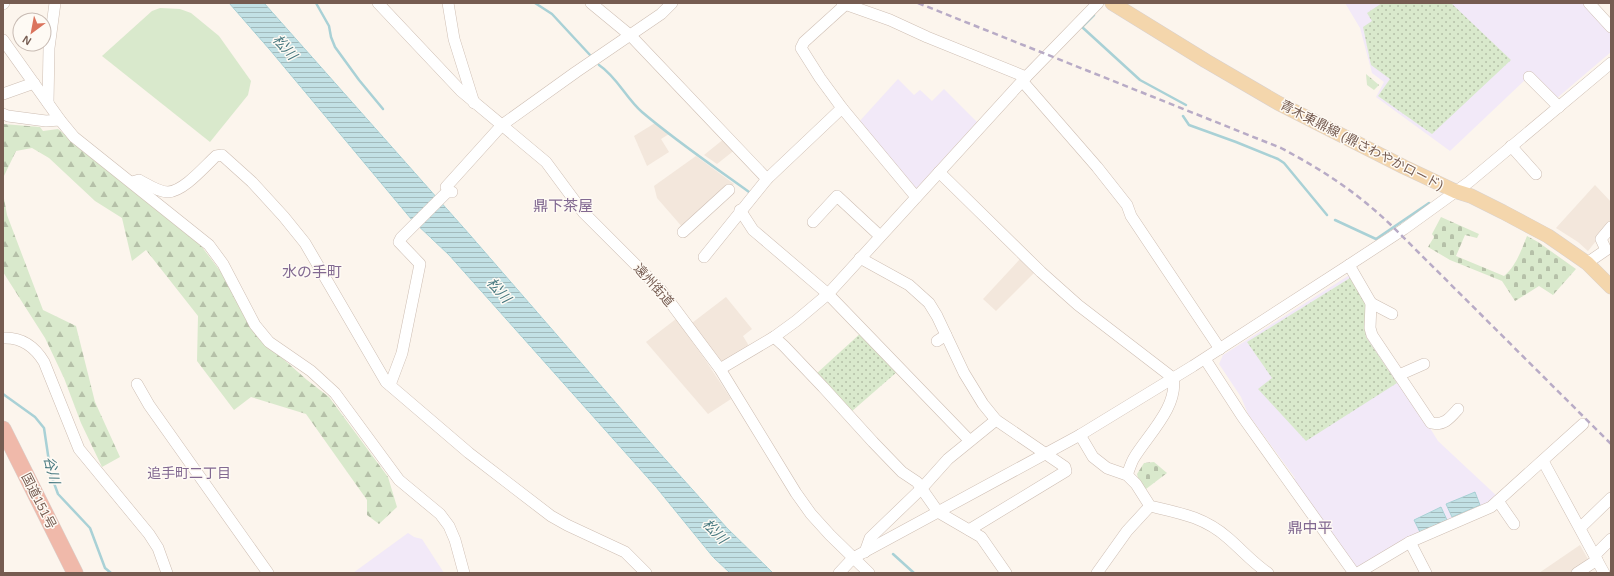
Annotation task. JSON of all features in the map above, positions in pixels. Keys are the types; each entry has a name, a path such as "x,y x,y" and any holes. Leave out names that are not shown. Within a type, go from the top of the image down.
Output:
{"highway":[{"name":"国道151号","path":"3,429 75,573"}],"main road":[{"name":"青木東鼎線 (鼎さわやかロード)","path":"1112,3 1206,62 1278,103 1455,191 1471,196 1536,229 1605,274 1611,287"}],"street":[{"path":"48,103 49,48 55,3"},
{"name":"遠州街道","path":"378,3 461,91 510,130 546,162 583,212 661,290 720,369 796,493 811,514 869,573"},
{"path":"448,3 454,39 475,103"},
{"path":"591,3 631,36 767,178"},
{"path":"390,385 402,353 420,264 399,242 401,238 448,190 502,125 576,72 631,36 661,14 672,3"},
{"path":"720,369 774,337 828,294 1024,80 1098,3"},
{"path":"1589,3 1611,27"},
{"path":"916,197 842,108 820,78 801,48 804,42 844,4 890,20 1024,80 1127,205 1131,216 1220,349"},
{"path":"3,40 60,120 74,137 209,245 223,264 254,325 269,342 311,370 335,393 399,480 440,514 449,526 455,540 464,573"},
{"path":"839,573 853,558 1080,435 1205,359 1404,229 1469,182 1611,63"},
{"path":"1529,77 1559,107"},
{"path":"3,94 34,83"},
{"path":"704,257 767,178 842,108"},
{"path":"3,114 46,121 60,120"},
{"path":"1511,146 1536,174"},
{"path":"131,182 139,180 154,188 167,192 179,189 216,156 222,155 252,182 284,217 305,243 386,382 469,453 551,516 625,552 646,573"},
{"path":"939,172 1041,272 1078,306 1173,378 1175,385 1170,401 1159,422 1133,460 1127,476"},
{"path":"683,232 729,190"},
{"path":"813,222 837,196 880,236"},
{"path":"740,210 754,230 828,294 969,440"},
{"path":"1587,263 1606,250 1601,239 1611,227"},
{"path":"860,258 909,285 929,303 941,338 983,404 996,420 1065,467 1066,471 969,530"},
{"path":"1349,265 1371,303 1392,314"},
{"path":"1371,303 1370,328 1372,335 1431,423 1437,425 1443,423 1458,409"},
{"path":"774,337 818,381 902,472 917,482 938,512 981,537 1006,573"},
{"path":"3,338 19,339 33,347 38,352 44,362 79,449 149,534 158,548 167,573"},
{"path":"1205,359 1242,416 1354,573"},
{"path":"1399,375 1424,364"},
{"path":"137,384 158,418 268,573"},
{"path":"865,552 870,538 922,488 948,459 969,440 996,420"},
{"path":"1358,573 1410,542 1491,507 1583,424"},
{"path":"1080,435 1093,457 1107,468 1127,476 1136,484 1150,506 1189,515 1202,520 1228,538 1248,558 1268,573"},
{"path":"1543,461 1604,573"},
{"path":"1580,528 1611,498"},
{"path":"1498,501 1514,524"},
{"path":"1097,573 1127,531 1150,506"},
{"path":"1578,573 1596,558 1611,539"},
{"path":"1410,542 1426,573"}],"shaded area":[{"path":"1345,3 1583,3 1611,33 1611,52 1550,104 1526,79 1450,151 1376,97 1384,82 1372,73 1360,28"},
{"path":"898,79 914,95 920,90 932,101 944,89 977,122 916,189 858,123"},
{"path":"655,123 669,134 661,139 669,152 647,166 634,136"},
{"path":"725,138 736,149 717,164 704,155"},
{"path":"696,156 734,184 684,229 657,198 654,186"},
{"path":"1595,185 1611,202 1611,222 1588,251 1578,242 1556,228"},
{"path":"1020,259 1035,272 996,311 983,299"},
{"path":"1351,274 1368,302 1368,328 1438,441 1499,498 1357,572 1293,480 1295,478 1248,414 1241,397 1219,364 1223,355"},
{"path":"726,297 752,329 743,336 749,346 722,364 692,323"},
{"path":"676,319 731,399 708,414 646,342"},
{"path":"408,533 414,537 422,539 444,573 353,573"},
{"path":"1580,545 1589,561 1571,573 1539,573"}],"green space":[{"path":"1382,3 1451,3 1511,60 1432,134 1378,96 1390,79 1371,65 1363,27 1372,21 1367,13"},
{"path":"160,8 180,9 191,13 219,36 251,81 248,95 210,142 102,56 152,11"},
{"path":"1366,74 1379,85 1374,90 1367,85"},
{"path":"3,124 40,127 43,131 58,129 199,243 221,272 249,325 272,349 329,397 388,477 397,507 379,524 367,515 367,500 306,414 251,397 234,410 197,361 198,316 146,250 132,261 122,218 95,201 49,158 32,148 16,151 3,178"},
{"path":"3,193 7,215 43,310 76,326 95,402 120,457 102,467 81,423 64,378 45,338 3,272"},
{"path":"1441,217 1479,234 1477,238 1465,235 1456,256 1504,276 1515,263 1527,236 1576,269 1553,295 1539,286 1515,301 1502,281 1450,260 1428,247 1434,237 1432,234"},
{"path":"1350,278 1365,302 1366,337 1397,383 1306,441 1258,389 1272,378 1247,342"},
{"path":"862,332 898,371 851,412 816,374"},
{"path":"1154,462 1167,473 1146,489 1139,482 1137,474 1144,463"}],"water":[{"name":"松川","path":"229,3 264,3 470,235 656,449 727,528 773,573 730,573 713,557 656,487 449,255 412,220"},
{"path":"1475,492 1480,505 1452,517 1446,504"},
{"path":"1441,507 1447,520 1420,532 1414,520"}],"waterway":[{"path":"316,3 329,26 335,47 359,80 383,109"},
{"path":"535,3 552,14 590,55"},
{"path":"1094,15 1082,27 1140,80 1186,105"},
{"path":"599,65 611,75 642,112 681,143 749,192"},
{"path":"1183,116 1189,125 1236,142 1278,159 1284,163 1327,215"},
{"path":"1335,220 1376,239 1429,203"},
{"name":"谷川","path":"3,394 35,417 44,428 51,475 58,494 90,528 105,568 111,573"},
{"path":"893,554 914,573"}],"railway":[{"path":"918,3 1281,148 1339,182 1391,225 1611,444"}],"district":[{"name":"鼎下茶屋","path":"563,205"},
{"name":"水の手町","path":"312,271"},
{"name":"追手町二丁目","path":"189,473"},
{"name":"鼎中平","path":"1310,527"}]}
